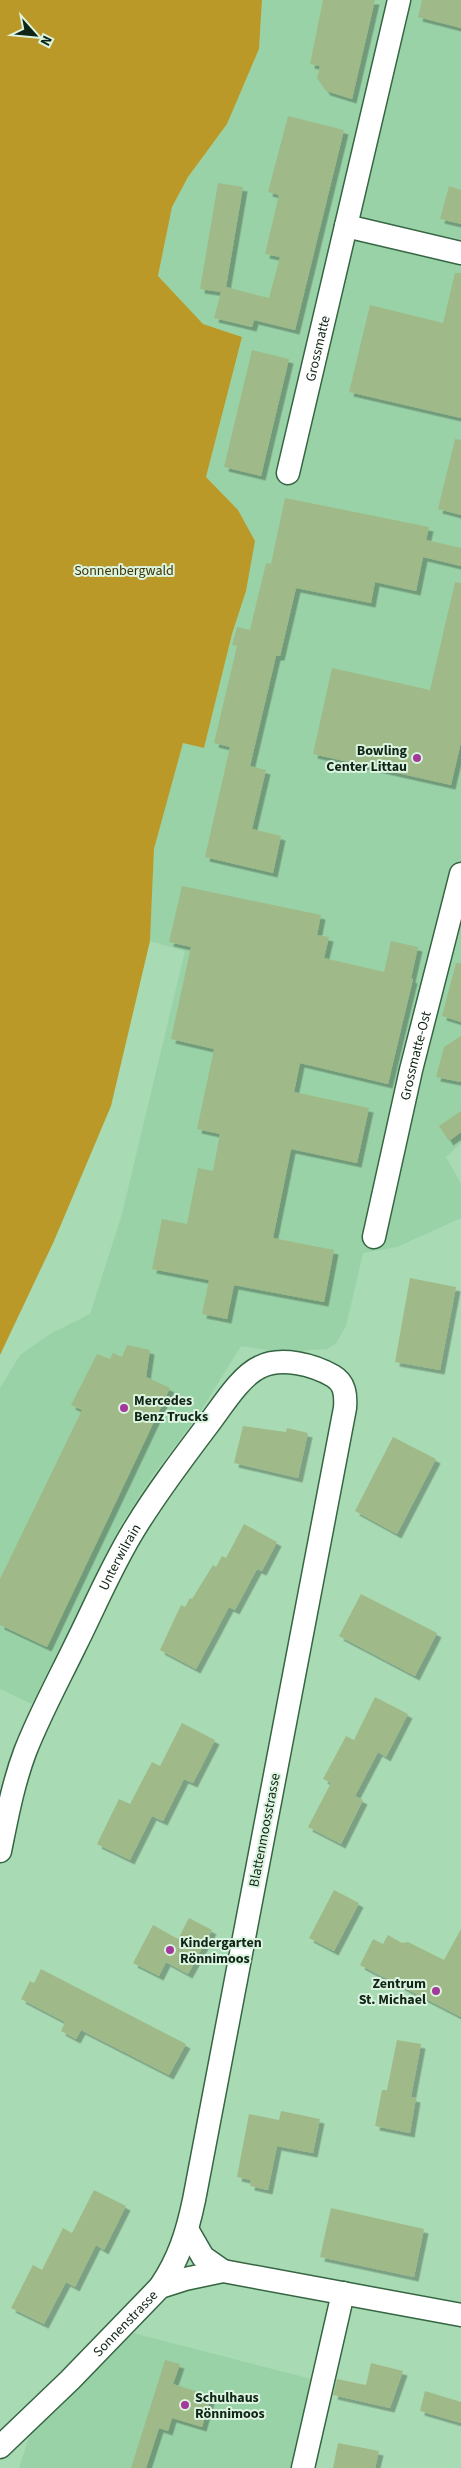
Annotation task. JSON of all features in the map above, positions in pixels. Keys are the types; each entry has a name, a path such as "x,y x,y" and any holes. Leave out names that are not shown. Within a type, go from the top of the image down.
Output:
{"street":[{"name":"Grossmatte","path":"288,473 399,0"},
{"path":"346,226 461,253"},
{"name":"Grossmatte-Ost","path":"374,1237 411,1070 461,874"},
{"name":"Unterwilrain","path":"0,1851 13,1788 25,1751 135,1528 172,1472 234,1392 251,1372 261,1366 276,1362 299,1364 320,1368 336,1378"},
{"name":"Blattenmoosstrasse","path":"160,2287 172,2270 188,2231 345,1408 344,1388 336,1378"},
{"path":"188,2231 203,2257 223,2271"},
{"name":"Sonnenstrasse","path":"0,2447 70,2380 160,2287 185,2279 223,2271 461,2315"},
{"path":"303,2468 343,2294"}],"shaded area":[{"path":"262,0 461,0 461,1143 446,1157 461,1184 461,1218 397,1247 363,1253 346,1326 336,1343 327,1349 308,1350 294,1354 241,1346 197,1417 155,1472 120,1526 32,1704 0,1689 0,1388 20,1355 50,1334 90,1314 122,1214 185,951 150,941 154,849 183,743 204,748 232,634 246,591 238,510 206,477 242,337 203,324 158,277 172,207 188,177 227,124 259,49"},
{"name":"Schulhaus Rönnimoos","path":"133,2333 319,2381 297,2468 19,2468 32,2428"}],"green space":[{"name":"Sonnenbergwald","path":"0,0 262,0 259,49 227,124 188,177 172,207 158,276 203,324 242,337 206,477 238,510 255,541 246,591 232,634 204,748 183,743 154,849 150,941 111,1106 54,1241 0,1355"}],"building":[{"path":"323,0 375,0 352,99 326,91 317,78 320,66 310,64"},
{"path":"422,0 461,0 461,28 418,17"},
{"path":"288,116 344,130 295,330 254,320 252,327 214,318 221,292 200,289 218,183 243,187 226,287 269,298 280,257 265,254 279,195 268,192"},
{"path":"449,186 461,190 461,224 440,219"},
{"path":"455,273 461,273 461,418 349,392 370,305 443,323"},
{"path":"252,350 289,359 261,476 224,467"},
{"path":"455,439 461,440 461,515 438,509"},
{"path":"285,498 429,527 426,540 461,548 461,566 423,557 416,591 375,582 371,603 296,588 280,656 276,656 250,766 266,770 252,829 281,836 273,873 205,857 230,747 214,743 237,646 232,645 237,627 250,630 266,563 271,564"},
{"path":"455,582 461,583 461,742 451,785 313,754 332,668 430,690"},
{"path":"182,886 321,915 317,935 329,937 324,958 384,972 391,941 418,947 411,978 413,979 388,1084 300,1063 294,1092 369,1108 357,1163 291,1149 273,1238 334,1250 324,1302 234,1285 227,1319 202,1314 209,1280 152,1269 162,1219 187,1224 198,1168 213,1171 220,1134 197,1129 214,1049 171,1039 191,947 169,942"},
{"path":"456,963 461,963 461,1022 442,1016"},
{"path":"461,1036 461,1082 436,1077 444,1047"},
{"path":"461,1111 461,1132 449,1141 439,1126"},
{"path":"410,1278 456,1287 440,1370 395,1362"},
{"path":"127,1345 150,1350 146,1377 170,1388 47,1647 0,1625 0,1579 82,1410 71,1405 97,1354 110,1359 113,1353 122,1357"},
{"path":"243,1426 286,1432 287,1428 308,1433 298,1478 234,1463"},
{"path":"393,1437 436,1459 397,1534 355,1511"},
{"path":"244,1524 277,1542 262,1571 257,1569 235,1610 229,1607 196,1669 160,1650 181,1605 185,1607 190,1598 192,1599 213,1565 216,1567 222,1556 226,1558"},
{"path":"361,1594 437,1633 415,1676 339,1636"},
{"path":"375,1697 408,1714 386,1757 378,1752 355,1796 363,1800 341,1844 308,1827 331,1783 323,1779 346,1736 354,1740"},
{"path":"182,1723 215,1740 193,1783 184,1779 163,1821 152,1816 130,1860 97,1844 119,1799 130,1804 152,1762 160,1766"},
{"path":"334,1890 359,1903 334,1951 309,1938"},
{"name":"Kindergarten Rönnimoos","path":"189,1918 212,1930 188,1974 166,1962 159,1976 133,1963 153,1925 178,1939"},
{"name":"Zentrum St. Michael","path":"461,1929 461,2017 360,1965 373,1939 383,1944 388,1935 402,1943 408,1942 444,1960"},
{"path":"41,1969 186,2044 169,2075 81,2030 76,2039 61,2031 65,2022 21,1999 30,1981 34,1983"},
{"path":"397,2040 421,2044 411,2097 416,2098 410,2133 375,2126 382,2090 387,2090"},
{"path":"281,2111 320,2119 313,2153 277,2146 268,2190 250,2186 251,2180 237,2177 249,2114 279,2120"},
{"path":"94,2190 126,2206 104,2250 96,2245 75,2287 66,2282 44,2324 11,2308 33,2265 42,2270 63,2228 72,2233"},
{"path":"331,2208 424,2229 414,2277 320,2257"},
{"path":"165,2360 180,2364 173,2384 211,2396 202,2427 172,2418 168,2431 159,2428 146,2468 131,2468"},
{"path":"371,2363 403,2371 390,2408 333,2395 337,2379 366,2385"},
{"path":"425,2391 461,2402 461,2423 420,2411"},
{"path":"338,2443 379,2451 375,2468 333,2468"}],"place":[{"name":"Bowling Center Littau","path":"417,758"},
{"name":"Mercedes Benz Trucks","path":"124,1408"},
{"name":"Kindergarten Rönnimoos","path":"170,1950"},
{"name":"Zentrum St. Michael","path":"436,1991"},
{"name":"Schulhaus Rönnimoos","path":"185,2405"}]}
